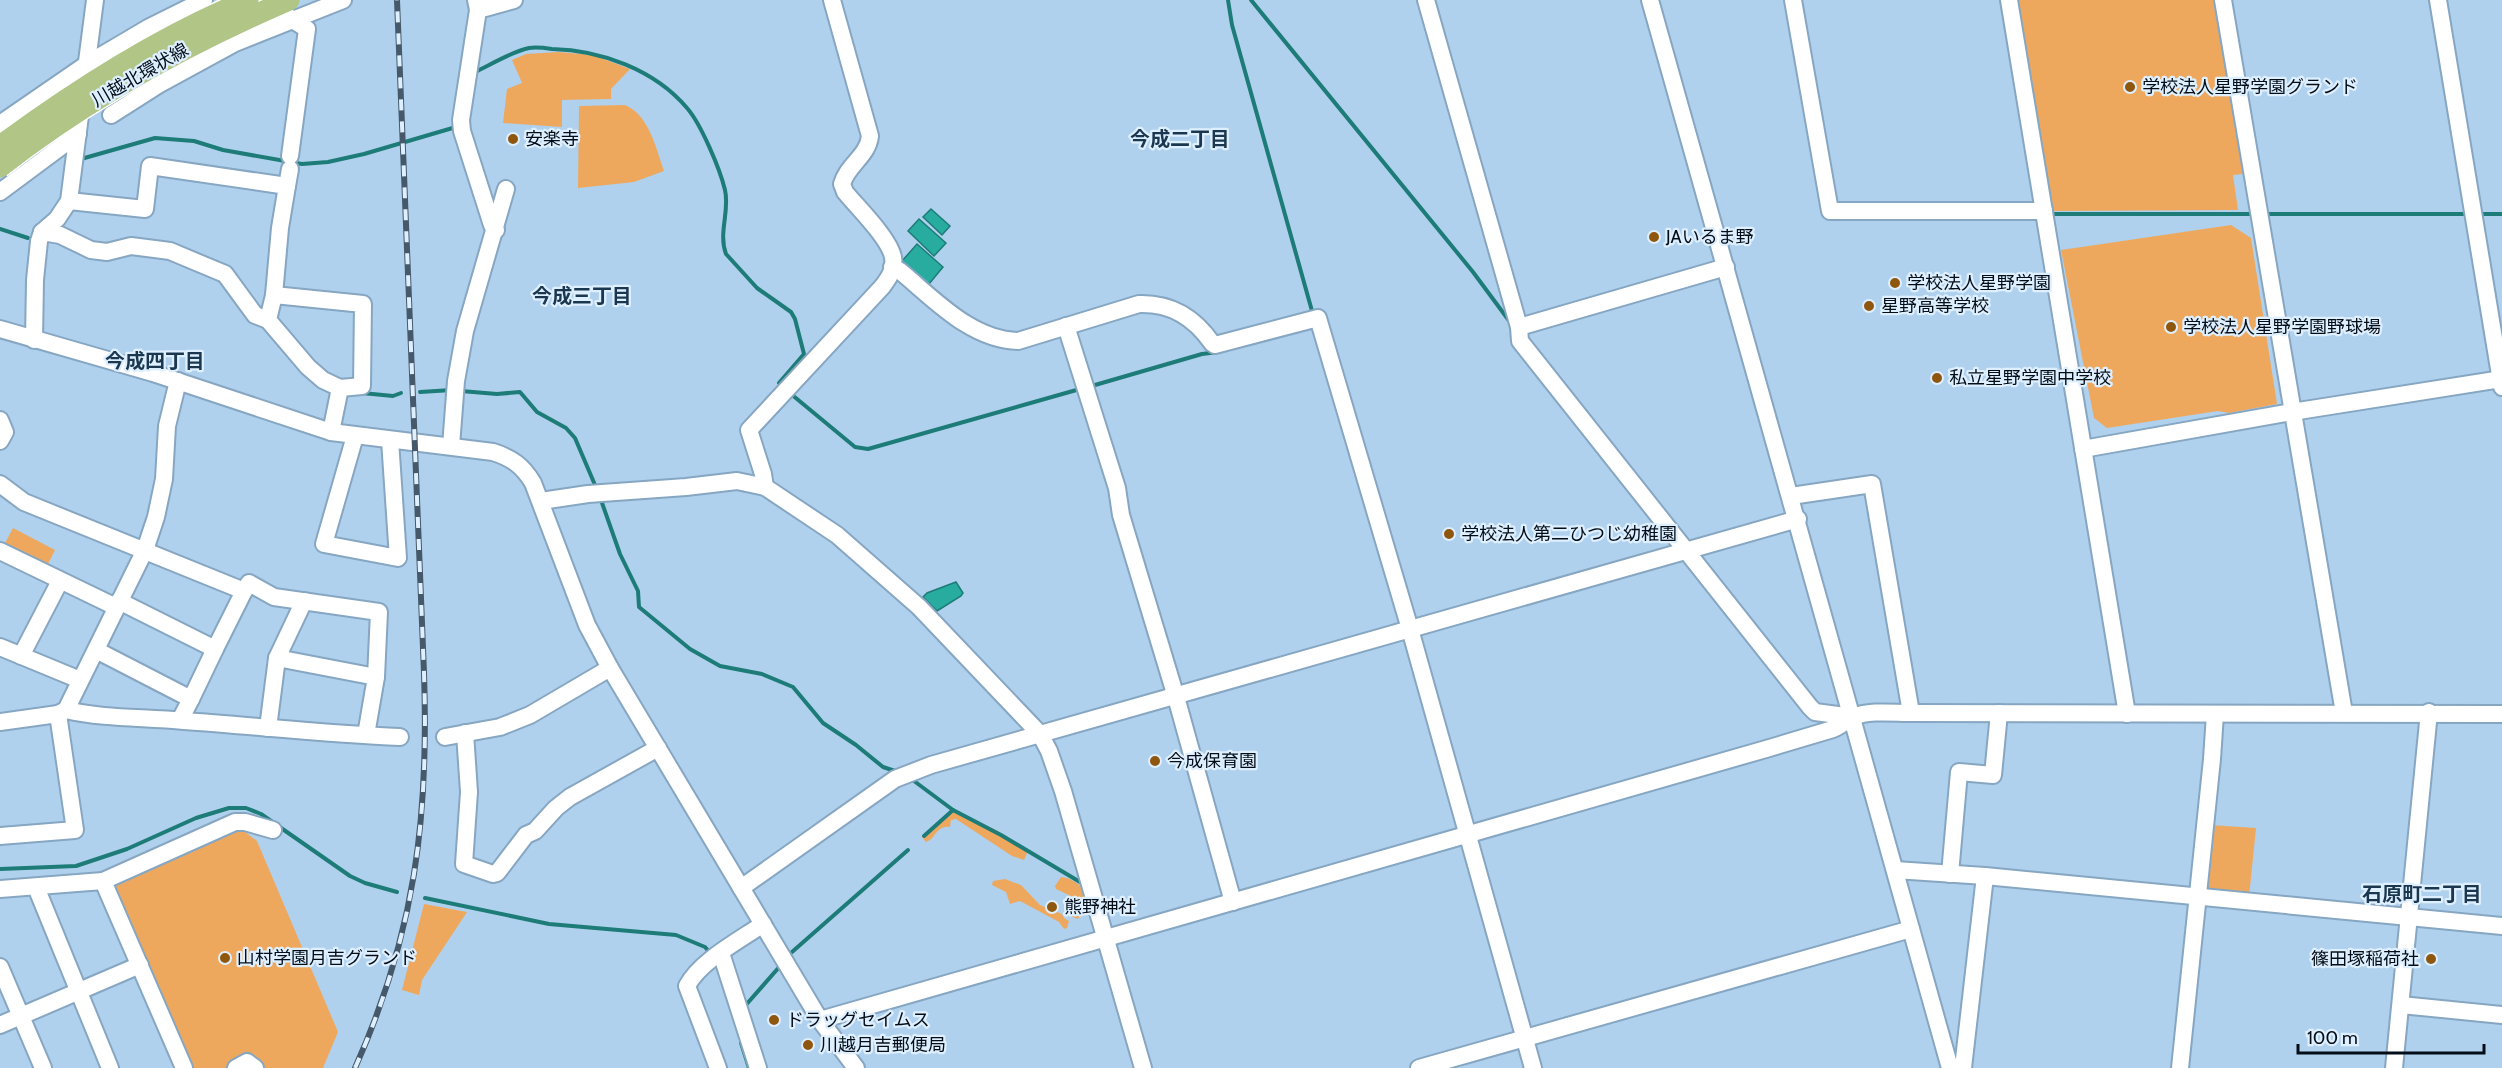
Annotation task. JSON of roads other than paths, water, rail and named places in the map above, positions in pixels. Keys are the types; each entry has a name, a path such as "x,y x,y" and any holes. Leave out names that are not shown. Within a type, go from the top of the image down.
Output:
{"main road":[{"name":"川越北環状線","path":"0,146 73,96 144,52 200,21 248,0"},
{"name":"川越北環状線","path":"0,167 84,107 207,36 291,10"}],"street":[{"path":"34,340 35,280 42,232 57,219 69,201 94,0"},
{"path":"0,124 87,64 148,28 204,0"},
{"path":"260,0 291,10 307,29 280,228 274,295 268,320"},
{"path":"111,115 158,85 291,10 343,0"},
{"path":"496,230 492,225 462,131 461,120 477,5 514,0"},
{"path":"765,487 764,474 749,430 882,287 890,277 892,267 892,256 888,246 845,192 842,184 844,177 868,147 870,136 832,0"},
{"path":"1426,0 1519,327 1520,341 1690,549 1815,712 1853,717 1911,712 2502,714"},
{"path":"1650,0 1950,1068"},
{"path":"1793,0 1830,211 2044,211"},
{"path":"2009,0 2127,714"},
{"path":"2223,0 2344,712"},
{"path":"2083,449 2292,412 2502,381 2438,0"},
{"path":"0,192 78,134"},
{"path":"69,201 145,209 150,166 289,170"},
{"path":"451,446 456,381 465,331 506,189"},
{"path":"42,232 60,236 91,250 107,252 131,246 153,248 194,260 225,274 255,315 268,320 308,367 323,380 340,388 363,386 363,304 274,295"},
{"path":"892,267 964,323 985,335 1018,341 1128,307 1151,304 1176,309 1204,332 1215,345 1318,318 1410,630 1533,1068"},
{"path":"1519,327 1726,267"},
{"path":"1066,326 1117,488 1121,515 1176,697 1233,902"},
{"path":"0,329 177,381 331,432 493,452 514,461 527,472 541,501 582,615 610,668 820,1020 856,1068"},
{"path":"0,836 75,830 62,712 96,650 145,550 156,517 164,479 167,426 177,381"},
{"path":"331,432 340,388"},
{"path":"0,420 5,432 0,441"},
{"path":"355,436 324,544 398,558 390,440"},
{"path":"541,501 588,494 737,481 765,487 837,536 919,607 1040,734 1049,751 1063,791 1143,1068"},
{"path":"0,484 24,502 244,591"},
{"path":"1791,496 1872,484 1911,712"},
{"path":"741,888 895,779 914,771 1797,519"},
{"path":"2,556 118,604 215,649"},
{"path":"21,656 60,581"},
{"path":"180,720 249,583 274,597 379,612 376,677 366,735"},
{"path":"268,728 277,658 304,601"},
{"path":"0,647 80,680"},
{"path":"96,650 191,699"},
{"path":"277,658 376,677"},
{"path":"445,737 500,727 530,715 610,668"},
{"path":"0,722 62,712 114,718 180,720 400,736"},
{"path":"2394,1068 2429,712"},
{"path":"1950,873 1959,772 1993,775 1999,713"},
{"path":"2180,1068 2199,896 2214,714"},
{"path":"820,1020 1812,735 1844,725 1853,717"},
{"path":"465,733 469,792 464,864 493,874 497,873 526,835 536,831 543,820 563,803 658,748"},
{"path":"0,889 103,881 236,822 245,822 273,830"},
{"path":"1895,870 1985,876 2502,926"},
{"path":"1963,1068 1985,876"},
{"path":"103,881 184,1068"},
{"path":"36,887 110,1068"},
{"path":"718,1068 687,986 691,979 715,958 763,924"},
{"path":"1419,1068 1911,929"},
{"path":"715,958 741,1012 758,1068"},
{"path":"0,1025 140,965"},
{"path":"0,966 43,1068"},
{"path":"2401,1005 2502,1015"},
{"path":"236,1068 247,1062 255,1068"}],"waterway":[{"path":"1228,0 1232,25 1312,311"},
{"path":"1251,0 1473,272 1510,322"},
{"path":"475,72 529,48 589,53 608,58 643,73 659,83 687,108 709,147 723,181 726,198 723,238 726,254 757,288 791,312 795,319 804,354 779,383"},
{"path":"81,159 155,138 194,141 223,150 302,164 328,162 456,127"},
{"path":"2051,214 2254,214"},
{"path":"2265,214 2470,214"},
{"path":"2478,214 2502,214"},
{"path":"0,229 28,238"},
{"path":"1095,385 1202,354 1218,352"},
{"path":"791,394 855,447 868,449 1080,389"},
{"path":"420,392 452,390"},
{"path":"461,391 497,394 520,392 537,412 566,428 575,438 595,485"},
{"path":"362,393 393,396 401,393"},
{"path":"601,500 620,554 638,591 639,607 690,649 720,666 762,674 793,687 823,723 883,767 898,772"},
{"path":"910,778 953,810 1001,835 1080,882"},
{"path":"0,869 76,866 127,849 196,818 229,808 246,808 261,814 350,876 397,892"},
{"path":"924,836 953,810"},
{"path":"792,952 908,850"},
{"path":"425,898 549,924 676,935 705,947 711,954"},
{"path":"745,1006 781,965"},
{"path":"741,1043 749,1068"}],"railway":[{"path":"355,1068 392,970 405,922 414,875 424,777 424,673 397,0"}],"place":[{"name":"学校法人星野学園グランド","path":"2130,87"},
{"name":"安楽寺","path":"513,139"},
{"name":"JAいるま野","path":"1654,237"},
{"name":"学校法人星野学園","path":"1895,283"},
{"name":"星野高等学校","path":"1869,306"},
{"name":"学校法人星野学園野球場","path":"2171,327"},
{"name":"私立星野学園中学校","path":"1937,378"},
{"name":"学校法人第二ひつじ幼稚園","path":"1449,534"},
{"name":"今成保育園","path":"1155,761"},
{"name":"熊野神社","path":"1052,907"},
{"name":"山村学園月吉グランド","path":"225,958"},
{"name":"篠田塚稲荷社","path":"2431,959"},
{"name":"ドラッグセイムス","path":"774,1020"},
{"name":"川越月吉郵便局","path":"808,1045"}],"district":[{"name":"今成二丁目","path":"1180,139"},
{"name":"今成三丁目","path":"582,296"},
{"name":"今成四丁目","path":"155,361"},
{"name":"石原町二丁目","path":"2422,894"}]}
